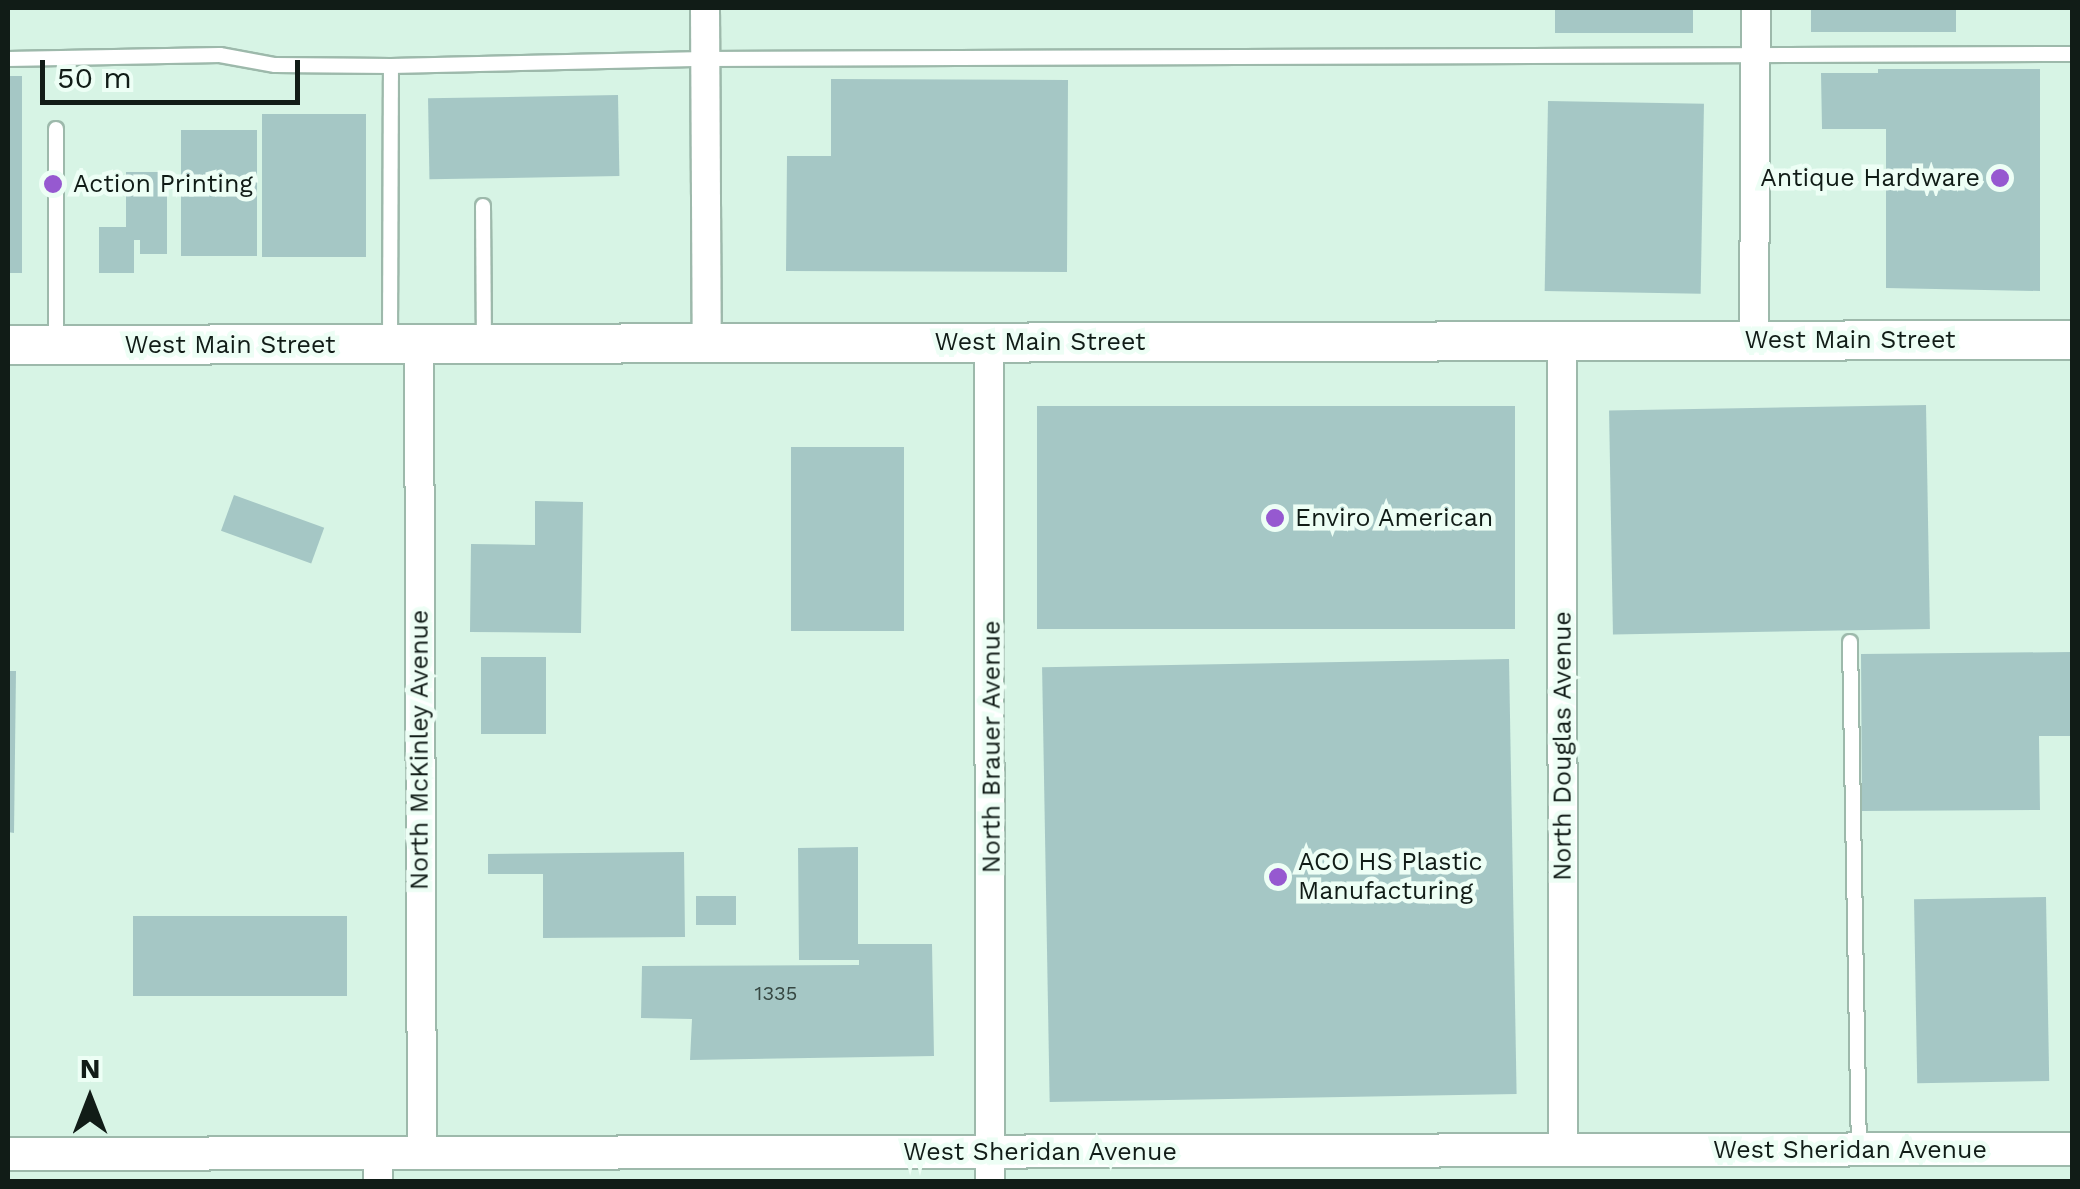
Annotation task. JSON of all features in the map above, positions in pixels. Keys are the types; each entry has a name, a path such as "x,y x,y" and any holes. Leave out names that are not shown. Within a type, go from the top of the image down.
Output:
{"main road":[{"name":"West Main Street","path":"8,345 2072,340"}],"street":[{"path":"706,8 707,343"},
{"path":"1754,340 1756,8"},
{"name":"North Brauer Avenue","path":"989,342 990,1167"},
{"name":"North Douglas Avenue","path":"1562,342 1564,1150"},
{"name":"North McKinley Avenue","path":"405,346 422,1154"},
{"name":"West Sheridan Avenue","path":"8,1154 378,1168 422,1154 990,1167 1564,1150 2072,1149"}],"lane":[{"path":"8,59 220,55 276,65 391,66 705,59 2072,54"},
{"path":"391,66 405,346"},
{"path":"56,129 56,345"},
{"path":"483,206 484,345"},
{"path":"1850,642 1859,1150"}],"building":[{"path":"1555,8 1693,8 1693,33 1555,33"},
{"path":"1811,8 1956,8 1956,32 1811,32"},
{"path":"1878,69 2040,69 2040,291 1886,288 1886,129 1822,129 1821,73 1878,73"},
{"path":"8,76 22,76 22,273 8,273"},
{"path":"831,79 1068,80 1067,272 786,271 787,156 831,156"},
{"path":"618,95 619,176 429,179 428,98"},
{"path":"1548,101 1704,104 1701,294 1545,291"},
{"path":"262,114 366,114 366,257 262,257"},
{"path":"181,130 257,130 257,256 181,256"},
{"path":"126,172 167,172 167,254 140,254 140,240 134,240 134,273 99,273 99,227 126,227"},
{"path":"1926,405 1930,629 1613,634 1609,411"},
{"name":"Enviro American","path":"1037,406 1515,406 1515,629 1037,629"},
{"path":"791,447 904,447 904,631 791,631"},
{"path":"234,495 324,528 311,564 221,531"},
{"path":"535,501 583,502 581,633 470,632 471,544 535,545"},
{"path":"2072,652 2072,736 2039,736 2040,810 1862,811 1861,654"},
{"path":"481,657 546,657 546,734 481,734"},
{"name":"ACO HS Plastic Manufacturing","path":"1509,659 1517,1094 1050,1102 1042,667"},
{"path":"8,671 16,671 14,833 8,832"},
{"path":"858,847 858,944 932,944 934,1056 690,1060 692,1019 641,1018 642,966 859,965 859,960 799,960 798,848"},
{"path":"684,852 685,937 543,938 543,874 488,874 488,854"},
{"path":"696,896 736,896 736,925 696,925"},
{"path":"2046,897 2049,1081 1917,1083 1914,899"},
{"path":"133,916 347,916 347,996 133,996"}],"place":[{"name":"Antique Hardware","path":"2000,178"},
{"name":"Action Printing","path":"53,184"},
{"name":"Enviro American","path":"1275,518"},
{"name":"ACO HS Plastic Manufacturing","path":"1278,877"}]}
